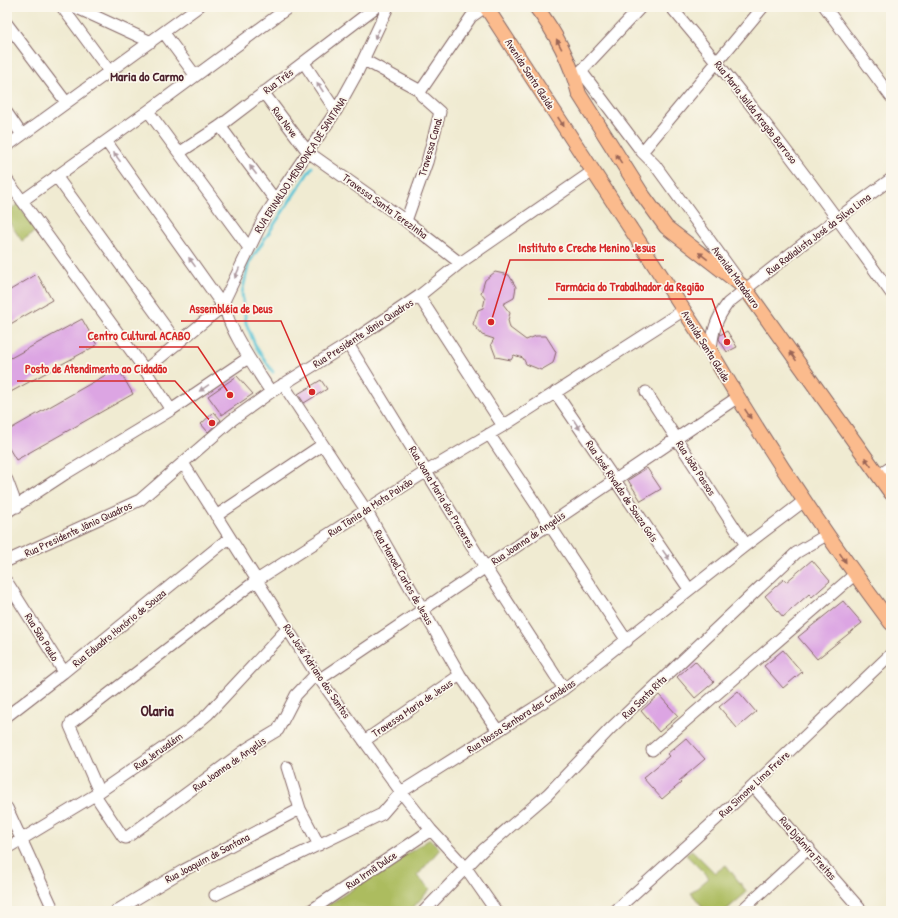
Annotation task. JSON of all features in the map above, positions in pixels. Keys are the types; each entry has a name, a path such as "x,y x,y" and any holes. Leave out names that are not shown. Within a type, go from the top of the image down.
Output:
{"main road":[{"name":"Avenida Santa Gleide","path":"486,7 684,310 804,501 854,574 891,623"},
{"path":"536,7 547,22 578,74 579,94 642,194 666,227 745,288"},
{"name":"Avenida Matadouro","path":"745,288 891,493"}],"street":[{"path":"62,7 110,72"},
{"path":"75,7 151,42"},
{"path":"7,146 198,7"},
{"path":"22,200 148,111 289,7"},
{"name":"Rua Três","path":"179,153 220,126 376,7"},
{"name":"RUA ERINALDO MENDONÇA DE SANTANA","path":"223,306 249,248 276,201 336,111 364,60 388,7"},
{"path":"364,60 421,91 471,17 486,7"},
{"path":"578,74 641,7"},
{"name":"Rua Maria Jailda Aragão Barroso","path":"671,7 718,63 838,218 891,293"},
{"path":"642,152 718,63 763,7"},
{"path":"825,7 891,97"},
{"path":"7,24 66,102"},
{"path":"164,33 195,76"},
{"path":"304,62 336,111"},
{"name":"Avenida Matadouro","path":"578,74 642,152 656,165 745,288"},
{"name":"Travessa Canal","path":"406,221 428,162 440,112 420,95 421,91"},
{"name":"Rua Nove","path":"263,92 308,152"},
{"path":"148,111 249,248"},
{"path":"7,113 22,135"},
{"path":"220,126 276,201"},
{"path":"106,141 223,306 248,358 271,392"},
{"name":"Travessa Santa Terezinha","path":"308,152 406,221 460,263"},
{"name":"Rua Presidente Jânio Quadros","path":"7,562 133,504 232,420 283,384 348,344 419,296 460,263 593,171"},
{"path":"56,176 178,344"},
{"path":"7,180 144,370 171,410"},
{"name":"Rua Radialista José da Silva Lima","path":"711,352 714,329 720,312 728,303 745,288 891,180"},
{"path":"419,296 503,426"},
{"path":"144,370 223,306"},
{"name":"Rua Tânia da Mota Paixão","path":"97,794 70,725 257,580 427,471 503,426 684,310"},
{"name":"Rua Joana Maria dos Prazeres","path":"348,344 485,567 564,689"},
{"path":"7,512 17,507 65,474 171,410 248,358"},
{"name":"Rua Manoel Carlos de Jesus","path":"283,384 366,510 460,675 498,731"},
{"name":"Rua José Rivaldo de Souza Goís","path":"555,392 689,589"},
{"name":"Rua João Passos","path":"646,392 746,545"},
{"name":"Rua Joanna de Angelis","path":"97,794 125,838 248,748 278,730 296,694 318,677 423,610 738,397"},
{"path":"490,434 627,641"},
{"path":"216,516 322,445"},
{"name":"Rua José Adriano dos Santos","path":"183,463 318,677 401,792 431,830 466,868 496,911"},
{"path":"878,476 891,466"},
{"path":"7,480 17,507"},
{"name":"Rua Nossa Senhora das Candeias","path":"215,895 382,814 401,792 564,689 627,641 689,589 804,501"},
{"name":"Rua Santa Rita","path":"466,868 483,850 548,794 612,728 796,553 828,534"},
{"name":"Rua Eduadro Honório de Souza","path":"7,716 64,672 229,538"},
{"path":"652,750 854,574"},
{"name":"Rua São Paulo","path":"7,582 64,672"},
{"name":"Rua Jerusalém","path":"7,848 97,794 189,730 208,714 288,628"},
{"name":"Rua Simone Lima Freire","path":"615,911 753,786 891,654"},
{"name":"Travessa Maria de Jesus","path":"364,741 460,675"},
{"path":"287,767 300,809 319,844"},
{"name":"Rua Djalmira Freitas","path":"753,786 809,848 862,911"},
{"path":"7,808 54,911"},
{"name":"Rua Joaquim de Santana","path":"116,911 196,864 300,809"},
{"name":"Rua Irmã Dulce","path":"310,911 431,830"},
{"path":"740,911 809,848"},
{"path":"424,911 466,868"}],"green space":[{"path":"18,204 37,230 22,241 7,219 7,212"},
{"path":"430,839 440,849 417,876 430,889 410,911 319,911"},
{"path":"692,850 715,873 726,865 747,892 725,911 706,911 691,893 709,878 686,855"}],"building":[{"path":"495,272 509,275 516,287 514,298 503,304 510,313 508,320 510,328 526,340 536,336 546,336 556,352 553,363 541,370 526,364 523,358 514,355 511,360 496,357 491,344 494,339 482,335 473,324 478,310 483,308 485,299 481,293 485,280"},
{"path":"37,274 52,300 7,326 7,292"},
{"path":"82,319 97,345 7,394 7,360"},
{"path":"727,331 737,347 727,352 719,339 720,335"},
{"path":"118,368 133,394 16,460 7,445 7,431"},
{"path":"237,376 253,394 222,415 208,396"},
{"path":"321,380 327,389 304,403 298,394"},
{"path":"214,412 221,420 208,432 201,424"},
{"path":"647,468 661,489 641,501 628,480"},
{"path":"812,560 830,581 812,597 809,594 783,617 765,596 784,579 786,582"},
{"path":"843,601 862,623 817,659 798,637"},
{"path":"783,650 802,672 783,688 764,666"},
{"path":"695,661 714,682 695,698 677,677"},
{"path":"738,691 756,712 737,728 719,707"},
{"path":"659,695 678,716 659,732 641,711"},
{"path":"686,738 705,759 679,781 681,783 662,799 643,778 669,756 667,754"}],"waterway":[{"path":"273,372 256,347 246,323 242,293 249,263 312,167"}],"place":[{"name":"Instituto e Creche Menino Jesus","path":"491,322"},
{"name":"Farmácia do Trabalhador da Região","path":"727,342"},
{"name":"Assembléia de Deus","path":"312,392"},
{"name":"Centro Cultural ACABO","path":"230,395"},
{"name":"Posto de Atendimento ao Cidadão","path":"212,423"}],"district":[{"name":"Maria do Carmo","path":"147,76"},
{"name":"Olaria","path":"157,711"}]}
